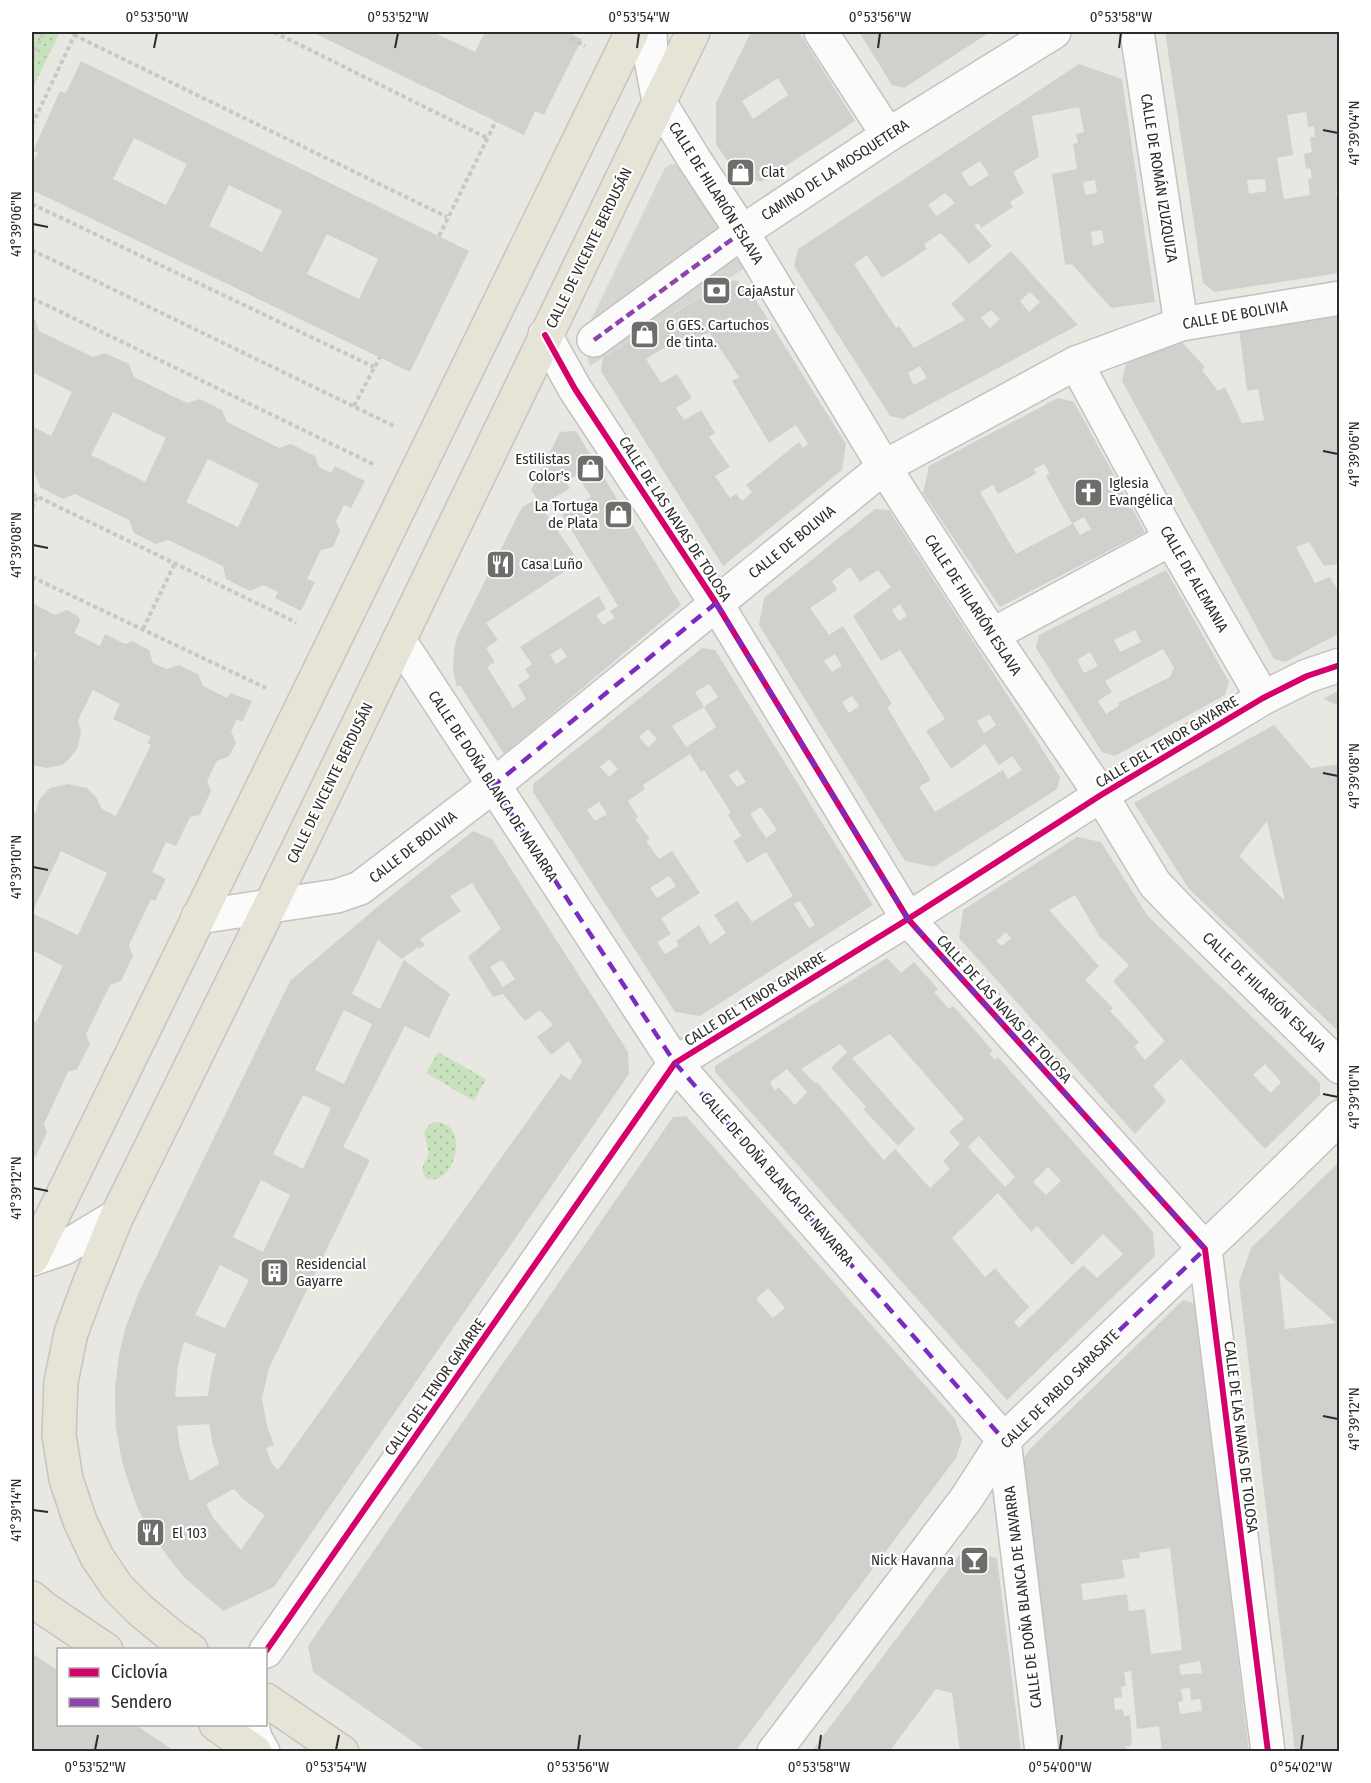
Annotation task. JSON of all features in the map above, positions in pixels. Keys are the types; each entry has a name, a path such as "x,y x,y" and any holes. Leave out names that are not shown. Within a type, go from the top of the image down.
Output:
{"main road":[{"path":"32,1258 632,32"},
{"name":"CALLE DE VICENTE BERDUSÁN","path":"188,1648 140,1610 118,1588 97,1557 80,1521 66,1479 59,1435 61,1382 71,1333 117,1216 270,907 545,335 608,212 693,32"},
{"path":"32,1598 103,1648"},
{"path":"267,1701 342,1752"},
{"path":"217,1726 255,1752"}],"street":[{"path":"650,32 654,83 659,102"},
{"path":"821,32 888,135"},
{"name":"CAMINO DE LA MOSQUETERA","path":"594,340 742,232 888,135 1054,32"},
{"name":"CALLE DE ROMÁN IZUZQUIZA","path":"1137,32 1181,324"},
{"name":"CALLE DE HILARIÓN ESLAVA","path":"659,102 742,232 884,467 992,635 1101,795 1155,884 1340,1067"},
{"name":"CALLE DE BOLIVIA","path":"198,917 338,896 360,888 493,786 884,467 1076,363 1181,324 1340,298"},
{"name":"CALLE DE LAS NAVAS DE TOLOSA","path":"545,335 575,389 716,603 908,920 1205,1249 1268,1752"},
{"name":"CALLE DE ALEMANIA","path":"1076,363 1171,539 1263,698"},
{"path":"992,635 1171,539"},
{"name":"CALLE DE DOÑA BLANCA DE NAVARRA","path":"399,640 675,1063 1004,1440 1042,1752"},
{"name":"CALLE DEL TENOR GAYARRE","path":"267,1650 675,1063 908,920 1101,795 1263,698 1307,676 1340,665"},
{"name":"CALLE DE PABLO SARASATE","path":"774,1752 966,1499 1004,1440 1340,1117"},
{"path":"32,1258 64,1248 117,1216"},
{"path":"252,1726 255,1738 263,1752"}],"path":[{"path":"32,58 44,32"},
{"path":"274,32 487,138"},
{"path":"32,125 75,33 447,217"},
{"path":"571,38 585,46"},
{"path":"439,236 496,121"},
{"path":"32,204 374,367"},
{"path":"32,250 394,426"},
{"path":"32,298 375,465"},
{"path":"354,406 380,357"},
{"path":"32,494 296,623"},
{"path":"32,508 37,497"},
{"path":"143,629 175,563"},
{"path":"32,577 266,688"}],"highlighted area":[{"path":"716,603 908,919 1205,1249 1004,1440 675,1063 493,786"}],"green space":[{"path":"32,32 60,32 32,89"},
{"path":"438,1052 486,1079 474,1101 426,1073"},
{"path":"433,1122 445,1124 453,1132 456,1142 452,1165 445,1174 436,1179 426,1178 423,1169 428,1153 424,1134"}],"shaded area":[{"path":"674,164 680,166 745,268 590,366 585,348 587,328 665,168"}],"building":[{"path":"312,32 433,32 475,52 485,32 575,32 573,35 582,39 544,115 535,111 524,135"},
{"path":"751,32 799,32 855,121 761,182 736,174 716,144 716,103","holes":["778,78 788,95 753,119 742,101"]},
{"path":"859,32 990,32 904,88 892,85"},
{"path":"1165,32 1340,32 1340,190 1336,191 1340,215 1340,273 1214,292 1203,283","holes":["1306,112 1308,127 1314,126 1315,137 1310,137 1312,152 1304,154 1306,169 1310,168 1312,178 1308,179 1310,195 1284,199 1277,158 1293,155 1287,115","1265,179 1266,191 1249,194 1247,180"]},
{"path":"81,61 469,251 410,372 32,190 32,164 38,153 33,151 60,91 66,93","holes":["134,138 187,164 166,205 113,179","229,185 282,211 262,252 209,226","327,234 378,259 359,299 307,274"]},
{"path":"1079,64 1122,79 1155,302 1111,308 1072,264 1065,265 1052,174 1077,169 1073,144 1078,143 1076,134 1084,132 1079,107 1032,116 1039,157 1013,172 1024,193 1010,202 1013,207 981,228 978,223 974,225 992,246 969,264 941,233 924,244 927,249 882,278 867,255 854,264 896,328 899,326 914,348 965,320 951,304 1011,251 1078,325 903,419 890,416 794,266 798,249","holes":["980,161 989,175 970,187 961,173","1095,180 1097,193 1085,195 1083,182","945,193 955,203 937,216 928,205","1102,230 1104,243 1093,246 1091,232","1030,292 1040,302 1029,312 1020,301","991,310 1000,319 990,328 981,318","920,366 927,378 914,385 908,373"]},
{"path":"733,280 738,281 742,288 749,289 846,444 842,470 723,566 601,371 603,358 721,284 728,285","holes":["709,332 739,377 732,381 769,443 796,425 808,444 803,448 799,442 746,485 752,492 742,501 736,494 730,498 715,476 730,467 709,437 715,433 701,410 684,420 676,408 692,398 677,374 661,383 646,359 679,338 685,347"]},
{"path":"1340,314 1340,564 1324,566 1309,542 1296,547 1315,583 1330,577 1340,594 1340,633 1285,662 1274,659 1122,381 1128,356 1179,339 1205,367 1202,370 1218,391 1225,387 1242,423 1264,420 1258,389 1247,391 1239,329"},
{"path":"32,317 39,331 93,357 105,353 129,364 134,377 187,403 200,399 222,410 227,422 279,448 291,444 315,456 319,467 331,473 335,466 365,481 351,508 344,505 336,521 340,531 333,547 321,550 307,579 315,582 301,611 275,598 278,592 263,585 250,591 226,579 223,566 168,540 156,544 134,533 129,520 75,494 63,499 40,487 32,472 32,426 51,436 72,392 32,372","holes":["113,412 166,438 145,482 91,455","208,459 259,484 238,527 186,502"]},
{"path":"1058,398 1074,402 1145,532 1000,607 923,493 929,466","holes":["1044,464 1050,474 1046,476 1072,524 1016,554 980,492 993,485 998,494 1036,474 1034,469","1084,517 1091,529 1080,535 1073,523"]},
{"path":"576,431 681,605 504,754 460,685 457,687 453,670 454,650 457,637 522,507 537,499 531,490 560,432","holes":["577,475 591,497 562,515 618,606 610,611 615,618 603,625 596,615 606,609 599,596 520,647 532,664 525,669 530,677 518,685 526,699 513,708 487,667 495,662 486,648 498,640 486,623 579,562 541,506 570,488 566,482","561,648 567,657 556,664 550,655"]},
{"path":"875,509 889,510 1060,777 1057,789 934,867 905,861 759,625 764,598","holes":["850,567 860,582 878,570 891,587 853,616 881,661 900,650 945,719 926,731 951,769 985,744 999,765 1012,756 1022,770 1008,779 1003,770 935,812 919,787 931,780 887,707 892,704 843,626 829,635 810,608 837,590 832,581","900,604 907,616 899,621 892,610","835,654 842,666 832,672 824,661","852,696 859,706 849,713 842,702","989,714 996,725 984,733 977,721"]},
{"path":"1166,570 1229,682 1225,695 1115,756 1102,752 1036,648 1039,635","holes":["1135,630 1141,642 1120,652 1114,640","1163,649 1174,668 1170,677 1118,703 1119,706 1106,714 1098,701 1112,692 1105,681","1090,652 1098,666 1084,673 1077,660"]},
{"path":"32,603 55,615 67,610 78,616 80,621 74,633 100,646 105,634 125,644 132,641 149,650 153,663 167,669 179,665 198,674 203,686 227,698 230,693 252,701 242,722 237,719 231,731 236,743 229,756 217,761 207,781 211,791 200,815 190,817 176,846 166,842 152,872 166,879 155,901 151,899 129,945 133,956 121,981 110,985 86,1034 90,1044 77,1069 68,1072 44,1124 47,1133 36,1156 32,1157 32,1020 36,1022 63,966 32,950 32,913 32,814 36,813 38,802 50,788 68,784 87,788 96,797 102,809 116,816 151,745 147,743 151,737 113,719 120,704 93,690 78,720 81,733 77,749 62,765 47,768 32,765 32,665 37,653 32,650","holes":["61,851 107,873 78,935 32,913"]},
{"path":"702,648 715,650 873,905 700,1016 675,1012 533,792 534,783","holes":["709,684 718,697 704,707 695,692","704,707 716,727 686,747 672,726","648,729 657,739 648,747 639,737","690,754 701,772 704,770 731,813 728,815 741,836 733,841 747,863 766,852 793,896 752,922 737,901 714,915 726,933 710,944 699,925 676,941 679,946 665,954 657,942 671,934 661,918 700,893 672,851 659,859 646,841 650,839 635,819 638,817 628,801 645,789 643,785","609,759 618,769 609,777 600,767","738,770 746,782 737,787 729,775","599,802 607,814 595,821 587,810","761,807 777,830 766,838 750,814","669,876 676,886 657,898 650,888","800,901 815,925 809,928 794,904"]},
{"path":"1340,690 1340,706 1323,699"},
{"path":"1274,725 1311,768 1340,764 1340,948 1338,948 1340,949 1340,1033 1189,889 1134,803","holes":["1267,821 1285,901 1239,856"]},
{"name":"Residencial Gayarre","path":"473,831 492,839 628,1052 629,1074 274,1587 223,1611 186,1579 150,1531 138,1509 122,1462 116,1428 115,1388 119,1354 126,1326 139,1292 290,981 382,903","holes":["472,883 501,929 468,957 493,997 503,994 525,1021 540,1010 553,1025 537,1037 551,1055 569,1041 582,1062 570,1080 561,1074 278,1470 272,1464 266,1448 274,1445 267,1426 262,1398 269,1368 370,1160 343,1147 405,1026 429,1038 450,994 404,960 380,1009 352,994 378,940 402,959 418,947 420,949 425,945 420,939 461,911 450,896","502,960 515,979 503,987 490,967","344,1010 372,1024 344,1084 315,1070","303,1095 331,1108 303,1169 273,1154","261,1180 290,1195 263,1252 233,1237","220,1265 249,1280 225,1328 195,1315","184,1342 216,1354 208,1396 175,1397 178,1365","209,1424 219,1464 190,1481 180,1448 177,1426","234,1489 244,1500 265,1515 241,1550 214,1519 206,1504"]},
{"path":"1077,837 1101,842 1147,915 1320,1083 1320,1095 1265,1149 1181,1059 1153,1086 1166,1101 1135,1134 959,938 963,910","holes":["1075,895 1100,937 1129,965 1113,981 1165,1041 1145,1060 1134,1047 1139,1042 1110,1011 1113,1008 1085,980 1099,966 1049,910","1006,932 1011,938 1002,946 996,941","1265,1064 1281,1082 1271,1093 1253,1075"]},
{"path":"887,958 901,973 914,962 938,989 934,992 949,1009 953,1006 964,1018 993,1051 989,1054 995,1060 998,1057 1153,1232 1155,1256 1007,1400 715,1072 715,1066","holes":["890,1034 964,1119 949,1132 960,1144 943,1161 950,1169 930,1188 895,1149 884,1160 817,1082 816,1084 801,1069 840,1044 847,1052 831,1068 866,1107 863,1109 898,1146 915,1129 852,1058","787,1069 807,1092 795,1105 778,1087 775,1091 770,1082","979,1136 1015,1177 1005,1187 968,1147","1048,1167 1061,1181 1046,1195 1033,1182","998,1193 1031,1232 1037,1226 1072,1265 1103,1234 1123,1254 1097,1278 1083,1265 1019,1328 1014,1322 1029,1307 995,1268 985,1277 952,1238"]},
{"path":"686,1116 955,1419 962,1439 956,1458 735,1752 428,1752 313,1672 308,1646 673,1117","holes":["768,1288 785,1308 773,1318 756,1299"]},
{"path":"1340,1161 1340,1752 1295,1752 1239,1282 1251,1248","holes":["1279,1272 1336,1323 1285,1329"]},
{"path":"1183,1300 1196,1304 1249,1752 1162,1752 1159,1726 1137,1729 1131,1671 1124,1672 1126,1686 1121,1687 1122,1697 1114,1698 1115,1710 1123,1709 1124,1716 1130,1715 1132,1741 1130,1746 1126,1746 1127,1752 1059,1752 1023,1463 1031,1448","holes":["1170,1548 1182,1650 1151,1654 1145,1609 1129,1611 1127,1594 1083,1600 1081,1584 1125,1578 1122,1560 1140,1558 1139,1553","1200,1661 1202,1673 1181,1675 1179,1665","1190,1688 1191,1700 1200,1699 1202,1711 1180,1714 1178,1702 1183,1701 1181,1689"]},
{"path":"963,1550 997,1558 1021,1752 960,1752 952,1693 936,1689 889,1752 811,1752"},
{"path":"32,1653 57,1670 57,1726 137,1726 176,1752 34,1752"}],"marked path":[{"path":"594,340 742,232"}],"cycle path":[{"path":"545,335 575,389 716,603 908,919 1205,1249 1268,1752"},
{"path":"267,1650 675,1063 908,919 1101,795 1263,698 1307,676 1340,665"}],"place":[{"name":"Clat","path":"740,172"},
{"name":"CajaAstur","path":"716,291"},
{"name":"G GES. Cartuchos de tinta.","path":"645,334"},
{"name":"Estilistas Color's","path":"591,468"},
{"name":"Iglesia Evangélica","path":"1088,492"},
{"name":"La Tortuga de Plata","path":"619,515"},
{"name":"Casa Luño","path":"500,564"},
{"name":"Residencial Gayarre","path":"275,1273"},
{"name":"El 103","path":"151,1533"},
{"name":"Nick Havanna","path":"975,1560"}]}
